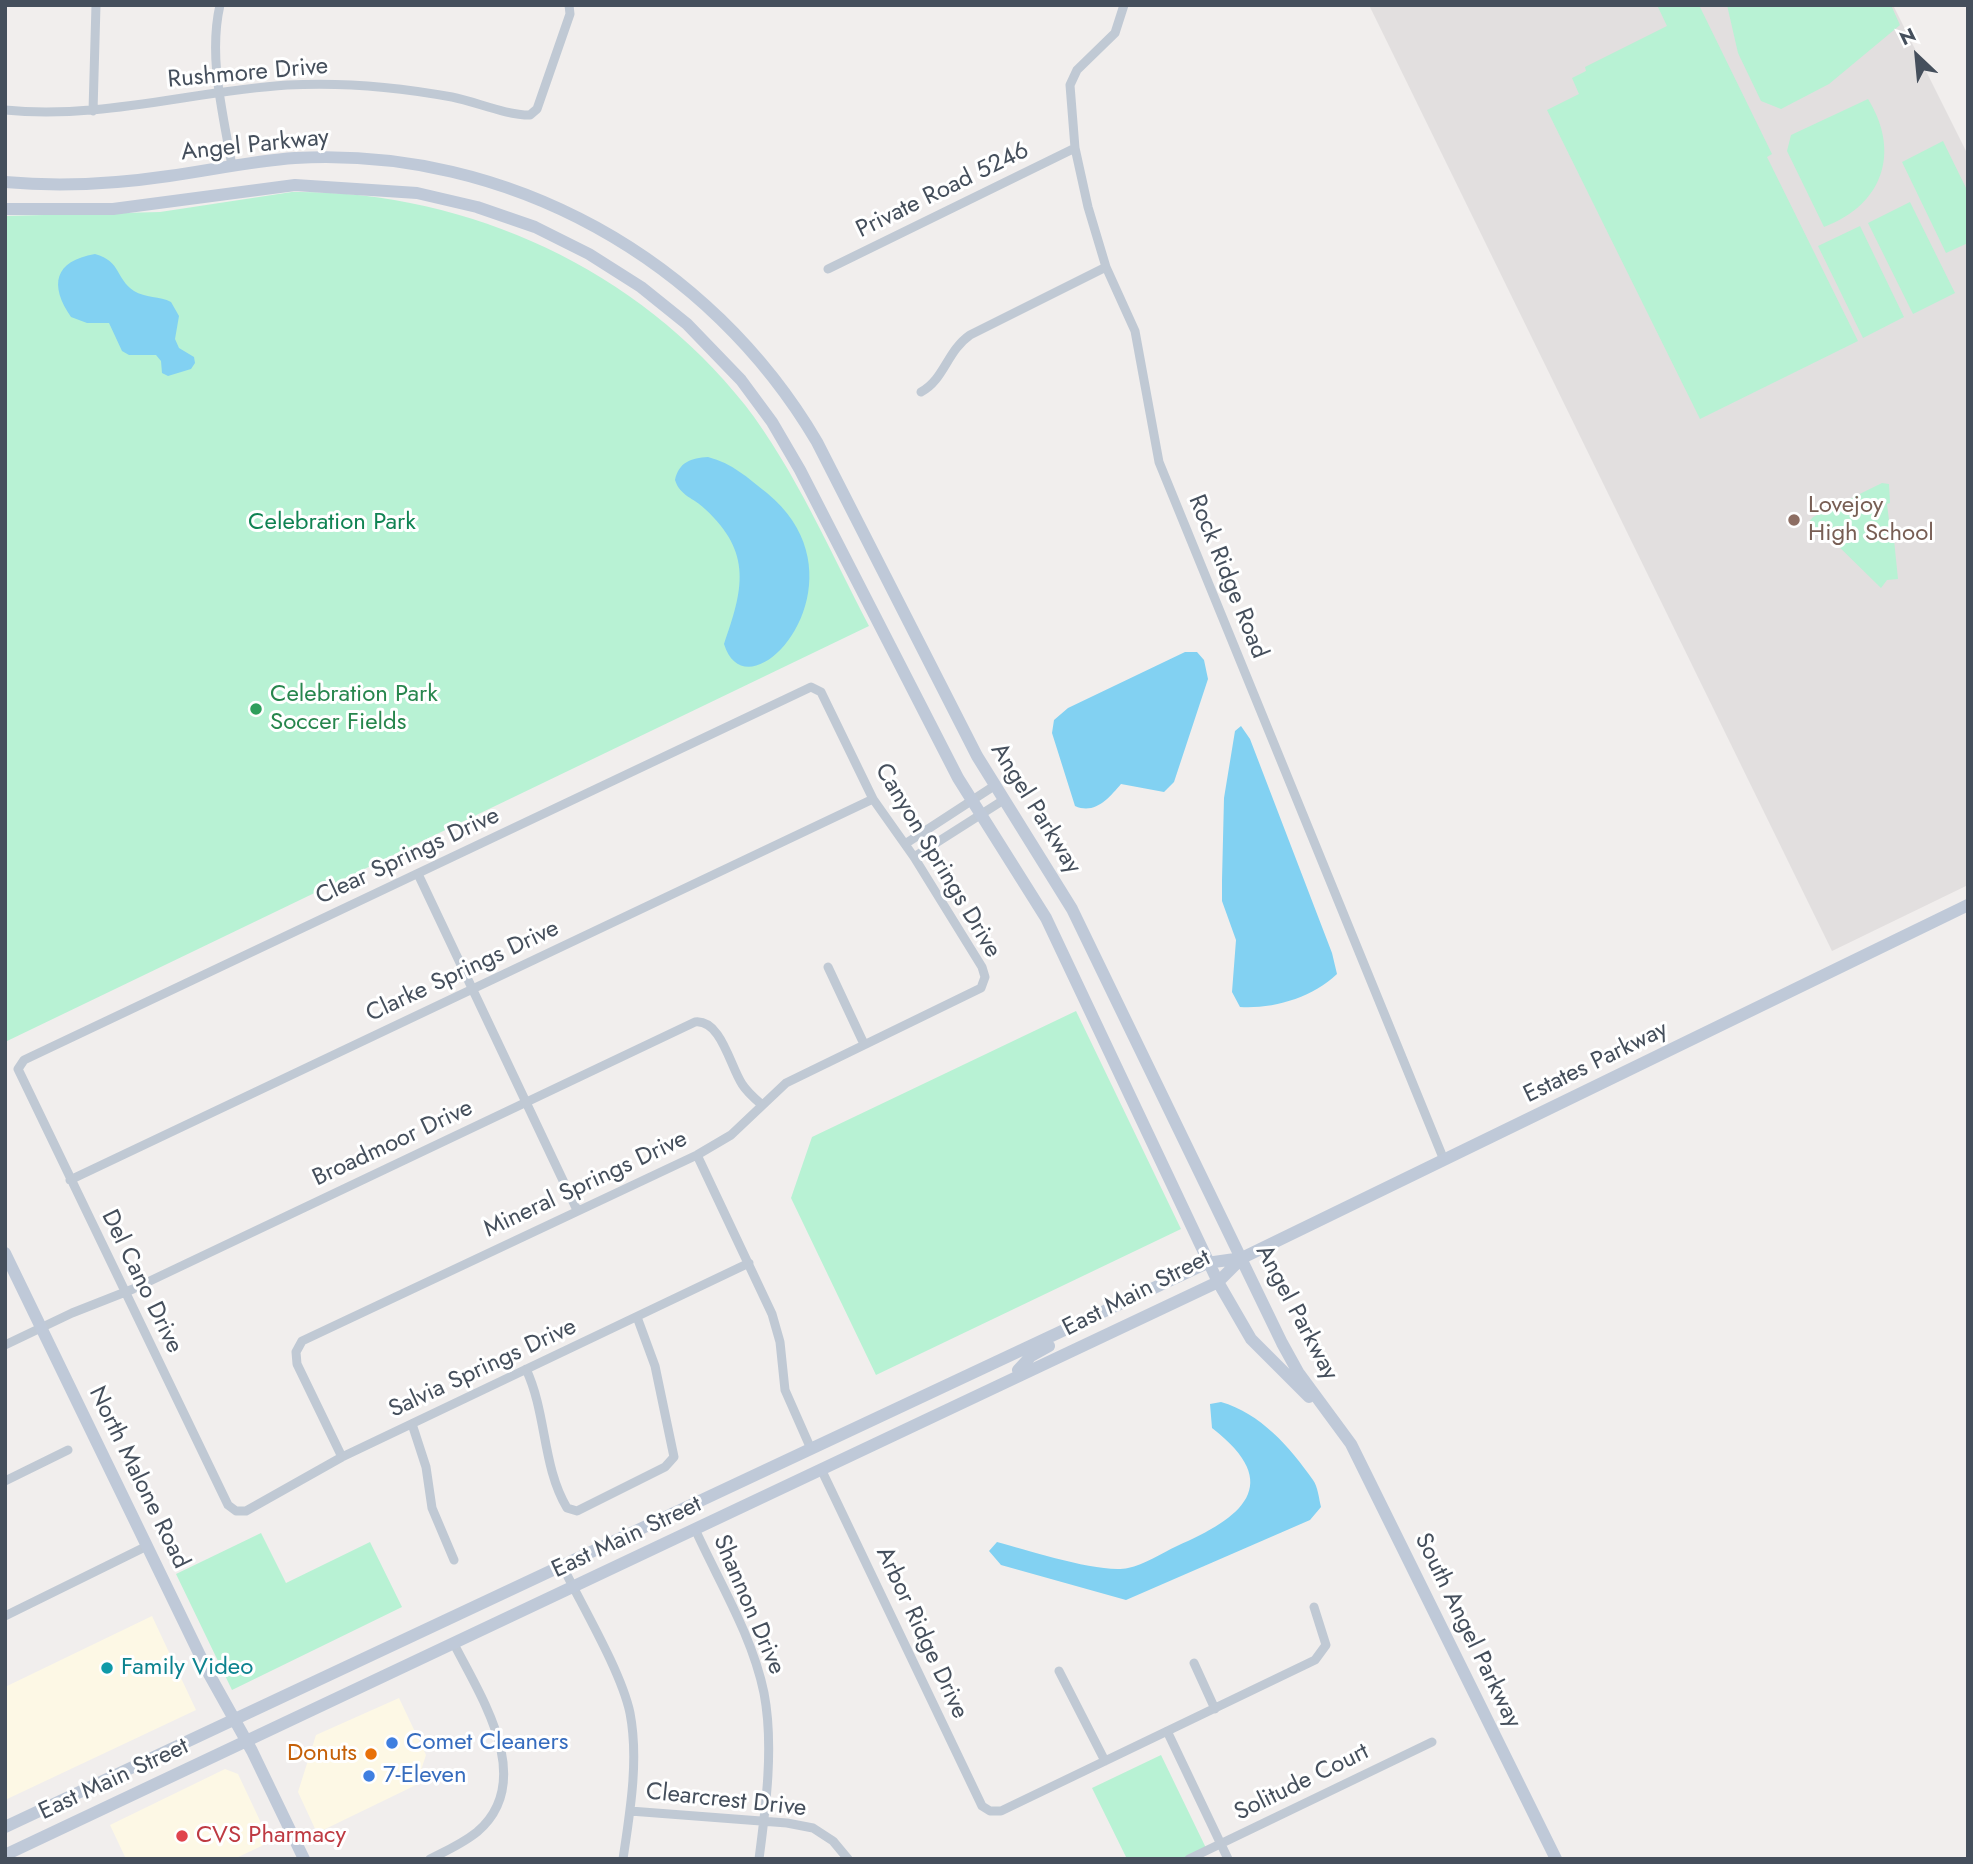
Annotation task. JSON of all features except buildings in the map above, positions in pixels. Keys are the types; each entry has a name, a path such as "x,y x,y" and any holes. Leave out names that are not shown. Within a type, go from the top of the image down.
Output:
{"main road":[{"name":"Angel Parkway","path":"5,182 73,184 167,176 295,158 358,158 421,165 482,179 542,200 599,227 652,260 702,299 746,344 800,414 1002,801 1072,909 1298,1372 1337,1424"},
{"path":"232,166 236,191"},
{"name":"Angel Parkway","path":"5,209 113,209 295,184 417,193 477,207 535,227 589,254 641,287 687,324 741,380 783,439 924,715 972,801 1045,918 1207,1263 1251,1339 1337,1424"},
{"name":"Estates Parkway","path":"1242,1258 1968,905"},
{"name":"North Malone Road","path":"5,1253 146,1546 304,1859"},
{"name":"East Main Street","path":"5,1827 1207,1263 1242,1258"},
{"name":"East Main Street","path":"5,1855 1218,1282 1242,1258"},
{"path":"1020,1375 1018,1370 1023,1362 1093,1317"},
{"name":"South Angel Parkway","path":"1337,1424 1351,1444 1384,1509 1556,1859"},
{"path":"811,1449 821,1469"},
{"path":"38,1812 49,1834"}],"street":[{"path":"93,111 96,5"},
{"path":"220,5 214,30 219,93 232,166"},
{"name":"Rushmore Drive","path":"5,110 29,113 93,111 287,85 365,85 419,91 526,116 537,109 570,14 569,5"},
{"name":"Rock Ridge Road","path":"1124,5 1115,33 1077,70 1070,85 1075,148 1106,267 1135,331 1159,462 1444,1160"},
{"name":"Private Road 5246","path":"828,269 1075,148"},
{"path":"921,392 934,383 954,347 970,335 1106,267"},
{"name":"Clear Springs Drive","path":"19,1066 24,1060 807,687 815,687"},
{"name":"Canyon Springs Drive","path":"815,687 821,692 873,799 970,945 984,972 984,983"},
{"path":"905,844 994,786"},
{"name":"Clarke Springs Drive","path":"71,1180 873,799"},
{"path":"914,857 1002,801"},
{"path":"418,874 577,1210"},
{"path":"828,967 864,1044"},
{"name":"Mineral Springs Drive","path":"342,1457 297,1364 296,1352 302,1341 697,1155 731,1135 786,1083 977,992 984,983"},
{"name":"Broadmoor Drive","path":"5,1345 125,1293 701,1021 715,1030 744,1088 761,1104"},
{"name":"Del Cano Drive","path":"19,1066 19,1073 125,1293 229,1505 236,1511"},
{"path":"697,1155 777,1327 785,1390 811,1449"},
{"name":"Salvia Springs Drive","path":"236,1511 246,1511 342,1457 749,1264"},
{"path":"526,1369 537,1398 555,1481 567,1508 578,1511 665,1467 674,1457 655,1366 637,1317"},
{"path":"412,1424 426,1467 432,1508 454,1560"},
{"path":"5,1481 68,1450"},
{"name":"Arbor Ridge Drive","path":"821,1469 982,1806 990,1811 1001,1811 1105,1761"},
{"name":"Shannon Drive","path":"695,1529 749,1645 764,1692 768,1719 759,1859"},
{"path":"5,1616 146,1546"},
{"path":"562,1565 629,1709 633,1745 630,1811 623,1859"},
{"path":"1059,1671 1105,1761 1315,1660 1326,1645 1314,1607"},
{"path":"430,1859 462,1843 485,1823 496,1805 504,1775 503,1755 496,1733 454,1644"},
{"path":"1194,1663 1215,1709"},
{"path":"1167,1731 1227,1859"},
{"name":"Solitude Court","path":"1189,1859 1432,1742"},
{"name":"Clearcrest Drive","path":"630,1811 763,1821 813,1828 833,1841 848,1859"}],"shaded area":[{"name":"Lovejoy High School","path":"1369,5 1893,5 1968,155 1968,885 1832,951"},
{"path":"152,1616 196,1710 5,1800 5,1687"},
{"path":"399,1698 426,1755 416,1785 317,1833 298,1792 316,1735"},
{"path":"225,1769 238,1774 270,1842 234,1859 126,1859 110,1825"}],"green space":[{"path":"1657,5 1699,5 1772,154 1767,157 1858,341 1700,419 1547,110 1579,94 1572,78 1586,71 1585,67 1667,26"},
{"path":"1727,5 1891,5 1900,25 1829,84 1781,109 1761,101 1738,53"},
{"path":"1868,99 1878,119 1883,138 1884,157 1880,175 1873,191 1860,205 1824,227 1787,151 1791,135"},
{"path":"1943,141 1968,192 1968,243 1946,253 1902,162"},
{"name":"Celebration Park","path":"292,192 357,195 421,205 483,222 543,246 600,277 653,314 702,356 763,430 811,512 869,626 5,1042 5,216 160,212"},
{"path":"1910,202 1955,293 1913,314 1868,223"},
{"path":"1860,226 1904,317 1863,338 1818,246"},
{"path":"1882,483 1889,484 1890,503 1887,504 1889,520 1892,520 1898,579 1887,580 1881,588 1825,533 1821,536 1808,523 1813,517"},
{"path":"1076,1011 1181,1229 876,1375 791,1198 812,1137"},
{"path":"261,1533 286,1583 370,1542 402,1607 232,1690 176,1574"},
{"path":"1161,1755 1206,1848 1184,1859 1127,1859 1092,1788"}],"water":[{"path":"95,254 110,261 134,291 171,302 179,316 175,339 179,348 194,357 195,363 191,369 168,376 162,373 161,361 156,355 129,355 122,351 109,323 87,323 71,317 60,295 59,276 71,262"},
{"path":"708,457 732,467 767,493 797,528 809,565 807,600 795,631 776,654 756,666 737,664 724,644 739,589 740,573 731,541 720,525 701,505 684,493 675,480 679,469 687,462"},
{"path":"1185,652 1197,652 1204,660 1208,679 1174,782 1164,792 1121,784 1095,807 1075,806 1052,733 1054,720 1068,708"},
{"path":"1241,726 1250,739 1332,953 1337,974 1304,996 1279,1004 1253,1007 1240,1007 1232,992 1236,940 1222,901 1224,798 1235,731"},
{"path":"1221,1402 1249,1414 1261,1423 1284,1444 1304,1468 1316,1486 1321,1507 1310,1520 1126,1600 1001,1565 989,1551 997,1542 1082,1565 1128,1568 1147,1562 1220,1524 1236,1511 1246,1498 1250,1483 1247,1467 1234,1448 1212,1428 1210,1404"}],"place":[{"name":"Lovejoy High School","path":"1794,520"},
{"name":"Celebration Park Soccer Fields","path":"256,709"},
{"name":"Family Video","path":"107,1668"},
{"name":"Comet Cleaners","path":"392,1743"},
{"name":"Donuts","path":"371,1754"},
{"name":"7-Eleven","path":"369,1776"},
{"name":"CVS Pharmacy","path":"182,1836"}]}
